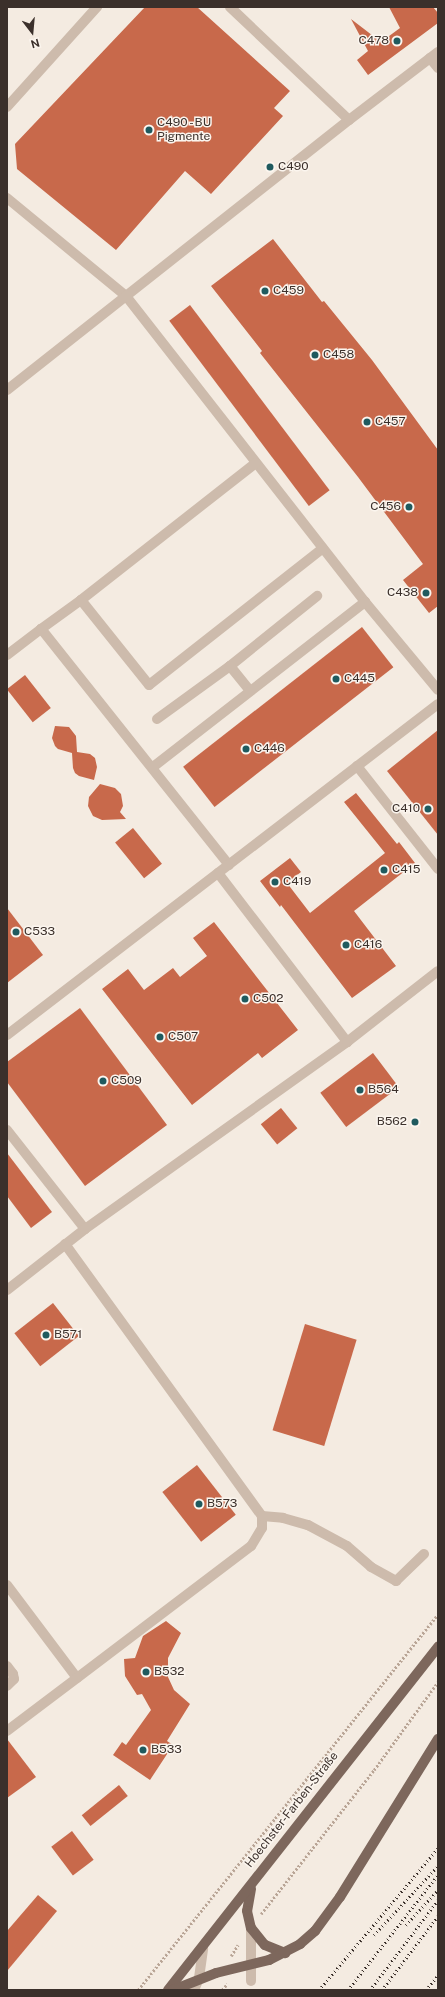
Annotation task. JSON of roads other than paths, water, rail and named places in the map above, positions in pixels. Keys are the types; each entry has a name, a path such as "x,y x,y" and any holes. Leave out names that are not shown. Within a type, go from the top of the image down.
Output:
{"main road":[{"name":"Hoechster-Farben-Straße","path":"168,1990 203,1948 253,1882 438,1647"},
{"path":"173,1990 199,1978 269,1960 300,1944 327,1916 438,1739"},
{"path":"253,1882 246,1911 251,1928 265,1945 284,1953"}],"street":[{"path":"7,107 97,7"},
{"path":"230,7 349,120"},
{"path":"7,390 349,120 434,55 438,68"},
{"path":"7,198 126,296 365,602 438,690"},
{"path":"7,655 81,600 256,463"},
{"path":"81,600 149,684 323,548"},
{"path":"157,718 230,666 317,596"},
{"path":"152,767 365,602"},
{"path":"41,629 229,864"},
{"path":"230,666 250,691"},
{"path":"7,1035 438,704"},
{"path":"357,766 438,869"},
{"path":"218,873 347,1042"},
{"path":"7,1290 85,1229 347,1042 438,971"},
{"path":"7,1130 85,1229"},
{"path":"7,1731 251,1546 262,1528 262,1516 65,1244"},
{"path":"262,1516 283,1518 308,1525 346,1546 371,1567 396,1581 424,1554"},
{"path":"7,1585 77,1678"},
{"path":"7,1666 14,1679 7,1686"},
{"path":"251,1928 251,1981"},
{"path":"194,1990 199,1978 203,1948"}],"railway":[{"path":"319,1990 438,1848"},
{"path":"374,1935 438,1866"},
{"path":"348,1990 438,1875"},
{"path":"406,1925 438,1890"},
{"path":"370,1990 438,1900"},
{"path":"382,1990 438,1916"},
{"path":"426,1990 438,1975"}],"place":[{"name":"C478","path":"397,41"},
{"name":"C490 - BU Pigmente","path":"149,130"},
{"name":"C490","path":"270,167"},
{"name":"C459","path":"265,291"},
{"name":"C458","path":"315,355"},
{"name":"C457","path":"367,422"},
{"name":"C456","path":"409,507"},
{"name":"C438","path":"426,593"},
{"name":"C445","path":"336,679"},
{"name":"C446","path":"246,749"},
{"name":"C410","path":"428,809"},
{"name":"C415","path":"384,870"},
{"name":"C419","path":"275,882"},
{"name":"C533","path":"16,932"},
{"name":"C416","path":"346,945"},
{"name":"C502","path":"245,999"},
{"name":"C507","path":"160,1037"},
{"name":"C509","path":"103,1081"},
{"name":"B564","path":"360,1090"},
{"name":"B562","path":"415,1122"},
{"name":"B571","path":"46,1335"},
{"name":"B573","path":"199,1504"},
{"name":"B532","path":"146,1672"},
{"name":"B533","path":"143,1750"}]}
